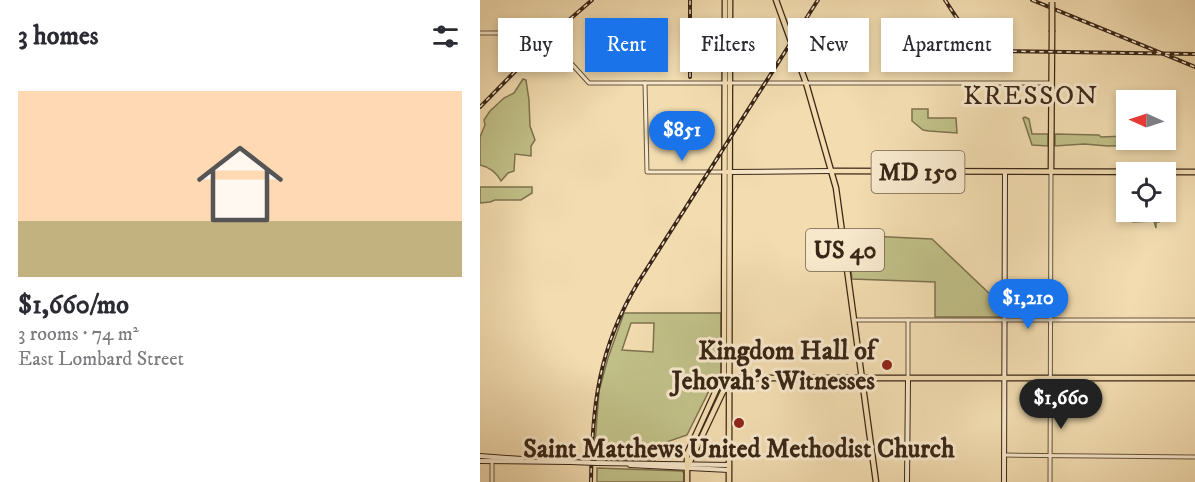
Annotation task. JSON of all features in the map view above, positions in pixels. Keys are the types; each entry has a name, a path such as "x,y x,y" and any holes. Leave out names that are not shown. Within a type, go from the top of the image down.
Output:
{"main road":[{"path":"725,0 728,83"},
{"path":"687,482 688,451 723,377 730,0"},
{"name":"US 40","path":"776,0 806,83 832,171 839,207 874,481"},
{"path":"1052,0 1051,172 1195,172"},
{"path":"727,172 832,171"},
{"name":"MD 150","path":"832,171 1051,172"},
{"path":"727,172 729,482"},
{"path":"1004,482 1005,172"},
{"path":"723,377 1195,378"},
{"path":"687,466 729,378"},
{"path":"907,482 908,379"},
{"path":"480,456 492,459 729,468"},
{"path":"480,461 492,459"}],"street":[{"path":"480,33 498,33"},
{"path":"573,65 590,83 1051,83"},
{"path":"645,83 645,169 647,172 727,172"},
{"path":"1050,482 1051,172"},
{"path":"854,320 1195,320"},
{"path":"908,320 908,379"},
{"path":"1004,455 1195,457"},
{"path":"492,459 492,482"}],"shaded area":[{"path":"523,79 526,80 530,126 535,140 531,146 531,156 515,154 514,171 508,173 501,181 492,170 480,165 480,137 485,125 484,120 490,111 504,98 514,93"},
{"path":"912,109 928,109 928,118 956,118 957,133 923,130 912,121"},
{"path":"1023,118 1029,119 1032,134 1048,134 1048,146 1032,145"},
{"path":"1055,134 1116,136 1116,146 1084,144 1055,146"},
{"path":"480,187 532,187 532,193 521,200 495,200 480,203"},
{"path":"847,235 932,239 992,296 1000,297 1000,317 935,317 935,282 852,279"},
{"path":"624,313 721,313 721,372 718,383 714,381 687,435 655,446 655,460 594,457 599,391","holes":["631,323 654,323 653,352 622,350"]},
{"path":"597,468 682,471 684,482 597,482"}],"railway":[{"path":"480,107 546,40 592,0"},
{"path":"690,0 690,77"},
{"path":"591,482 593,428 600,378 614,330 625,306 818,0"},
{"path":"945,0 973,37 988,48 997,51 1195,54"},
{"path":"1032,0 1195,67"}],"place":[{"name":"Kingdom Hall of Jehovah's Witnesses","path":"887,365"},
{"name":"Saint Matthews United Methodist Church","path":"739,423"}],"district":[{"name":"KRESSON","path":"1031,95"}]}
